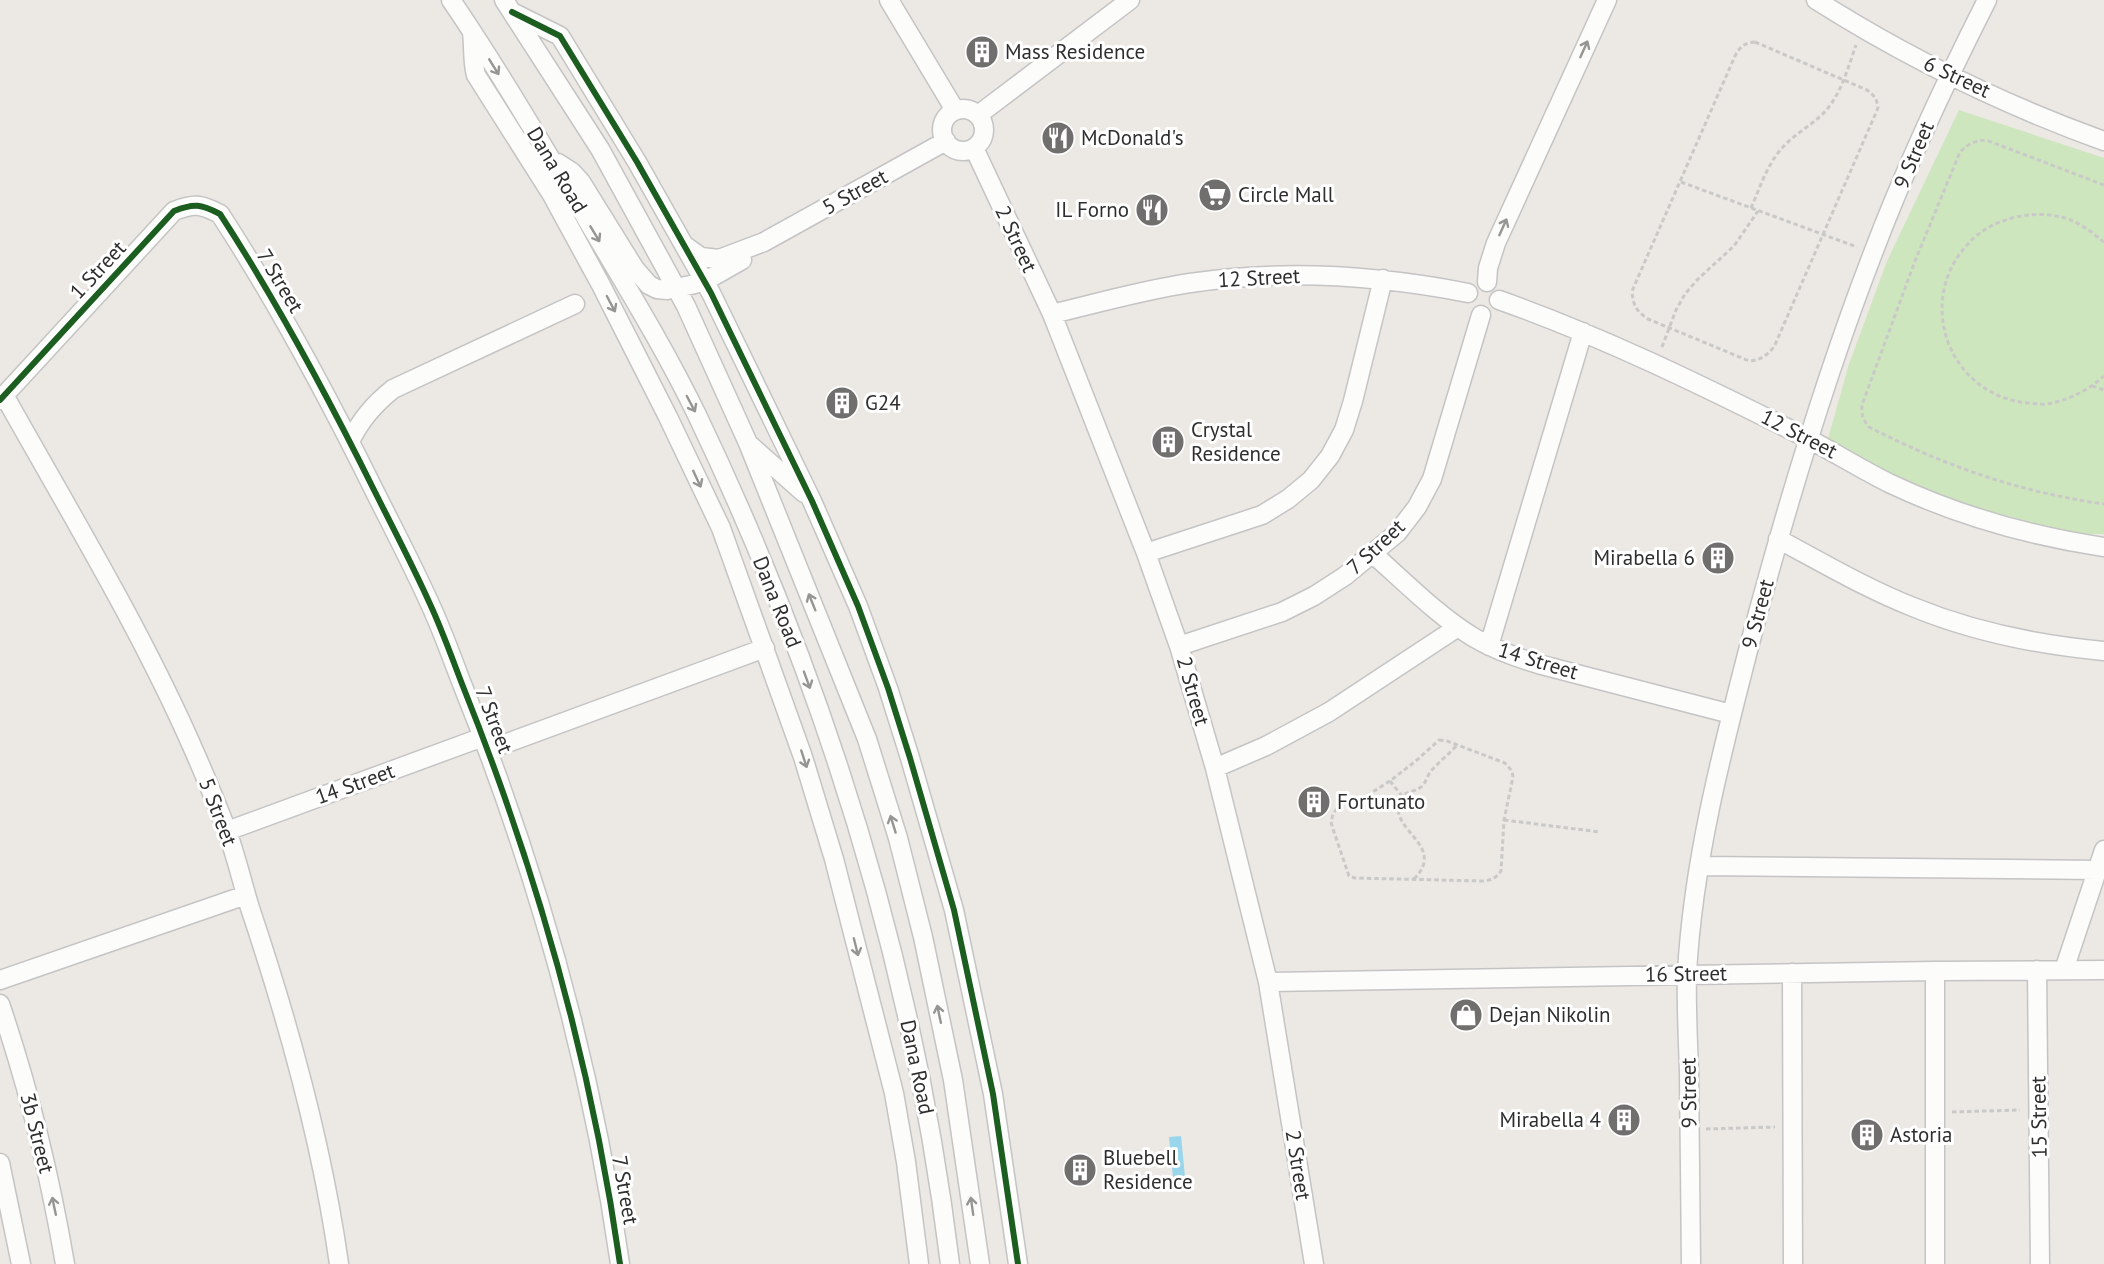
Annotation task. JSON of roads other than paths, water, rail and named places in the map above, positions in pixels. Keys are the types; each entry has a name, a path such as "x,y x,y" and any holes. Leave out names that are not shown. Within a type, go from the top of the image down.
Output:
{"street":[{"name":"Dana Road","path":"451,0 550,159 635,302 696,413 746,523 797,651 862,839 892,949 923,1090 950,1264"},
{"path":"889,0 955,110"},
{"path":"978,115 1130,0"},
{"path":"1487,282 1488,268 1496,243 1606,0"},
{"name":"6 Street","path":"1816,0 1861,29 1949,76 2104,141"},
{"name":"9 Street","path":"1691,1264 1687,974 1700,867 1731,714 1778,539 1809,438 1873,253 1912,158 1987,0"},
{"name":"Dana Road","path":"508,6 600,149 677,288 748,443 867,739 898,838 923,938 953,1080 980,1264"},
{"path":"508,6 560,36 685,245 705,281 812,501 858,606 888,688 954,910 993,1094 1018,1264"},
{"path":"472,31 476,75 552,195 615,311 721,528 765,648 803,757 834,860 894,1094 906,1162 919,1264"},
{"path":"968,109 978,115 984,127 979,144 968,150 955,149 946,141 943,127 949,114 955,110 968,109"},
{"name":"5 Street","path":"685,245 700,257 719,259 764,243 946,141"},
{"name":"2 Street","path":"974,148 1052,314 1146,553 1179,646 1215,768 1268,982 1314,1264"},
{"path":"550,159 572,172 581,182 644,281 657,289 677,288"},
{"name":"1 Street","path":"2,398 174,211 189,205 206,206 220,214 229,228"},
{"name":"7 Street","path":"229,228 302,350 350,441 430,604 486,744 518,833 548,930 574,1028 597,1128 620,1264"},
{"name":"5 Street","path":"677,288 705,281 750,255 764,243"},
{"name":"12 Street","path":"1052,314 1143,292 1190,283 1238,278 1315,275 1383,279 1468,293"},
{"path":"1146,553 1262,514 1288,499 1311,480 1330,456 1344,430 1383,279"},
{"path":"1479,282 1487,282 1499,292 1499,300 1493,311 1481,315 1469,307 1468,293 1472,286 1479,282"},
{"name":"12 Street","path":"1499,300 1583,332 1716,392 1809,438 1889,483 1946,508 2004,527 2064,542 2104,547"},
{"path":"350,441 361,421 375,404 393,389 575,304"},
{"name":"7 Street","path":"1179,646 1281,612 1314,596 1373,554 1397,532 1417,507 1432,479 1481,315"},
{"path":"1489,646 1583,332"},
{"name":"5 Street","path":"2,398 120,601 159,675 227,831 273,974 296,1055 321,1160 339,1264"},
{"path":"748,443 812,501"},
{"path":"1778,539 1874,590 1913,608 1953,622 2036,643 2104,651"},
{"name":"14 Street","path":"1373,554 1458,627 1489,646 1538,664 1731,714"},
{"path":"1215,768 1266,746 1329,712 1458,627"},
{"name":"14 Street","path":"227,831 765,648"},
{"path":"2064,970 2104,850"},
{"path":"1700,867 2097,870"},
{"path":"0,980 246,895"},
{"path":"1935,970 1935,1264"},
{"name":"16 Street","path":"1268,982 1935,970 2104,970"},
{"name":"15 Street","path":"2037,970 2040,1264"},
{"path":"1792,973 1793,1264"},
{"name":"3b Street","path":"0,1004 33,1115 65,1264"},
{"name":"3b Street","path":"0,1163 21,1264"}],"water":[{"path":"1181,1136 1185,1177 1173,1178 1169,1137"}],"place":[{"name":"Mass Residence","path":"982,52"},
{"name":"McDonald's","path":"1058,138"},
{"name":"Circle Mall","path":"1215,195"},
{"name":"IL Forno","path":"1152,210"},
{"name":"G24","path":"842,403"},
{"name":"Crystal Residence","path":"1168,442"},
{"name":"Mirabella 6","path":"1718,558"},
{"name":"Fortunato","path":"1314,802"},
{"name":"Dejan Nikolin","path":"1466,1015"},
{"name":"Mirabella 4","path":"1624,1120"},
{"name":"Astoria","path":"1867,1135"},
{"name":"Bluebell Residence","path":"1080,1170"}]}
